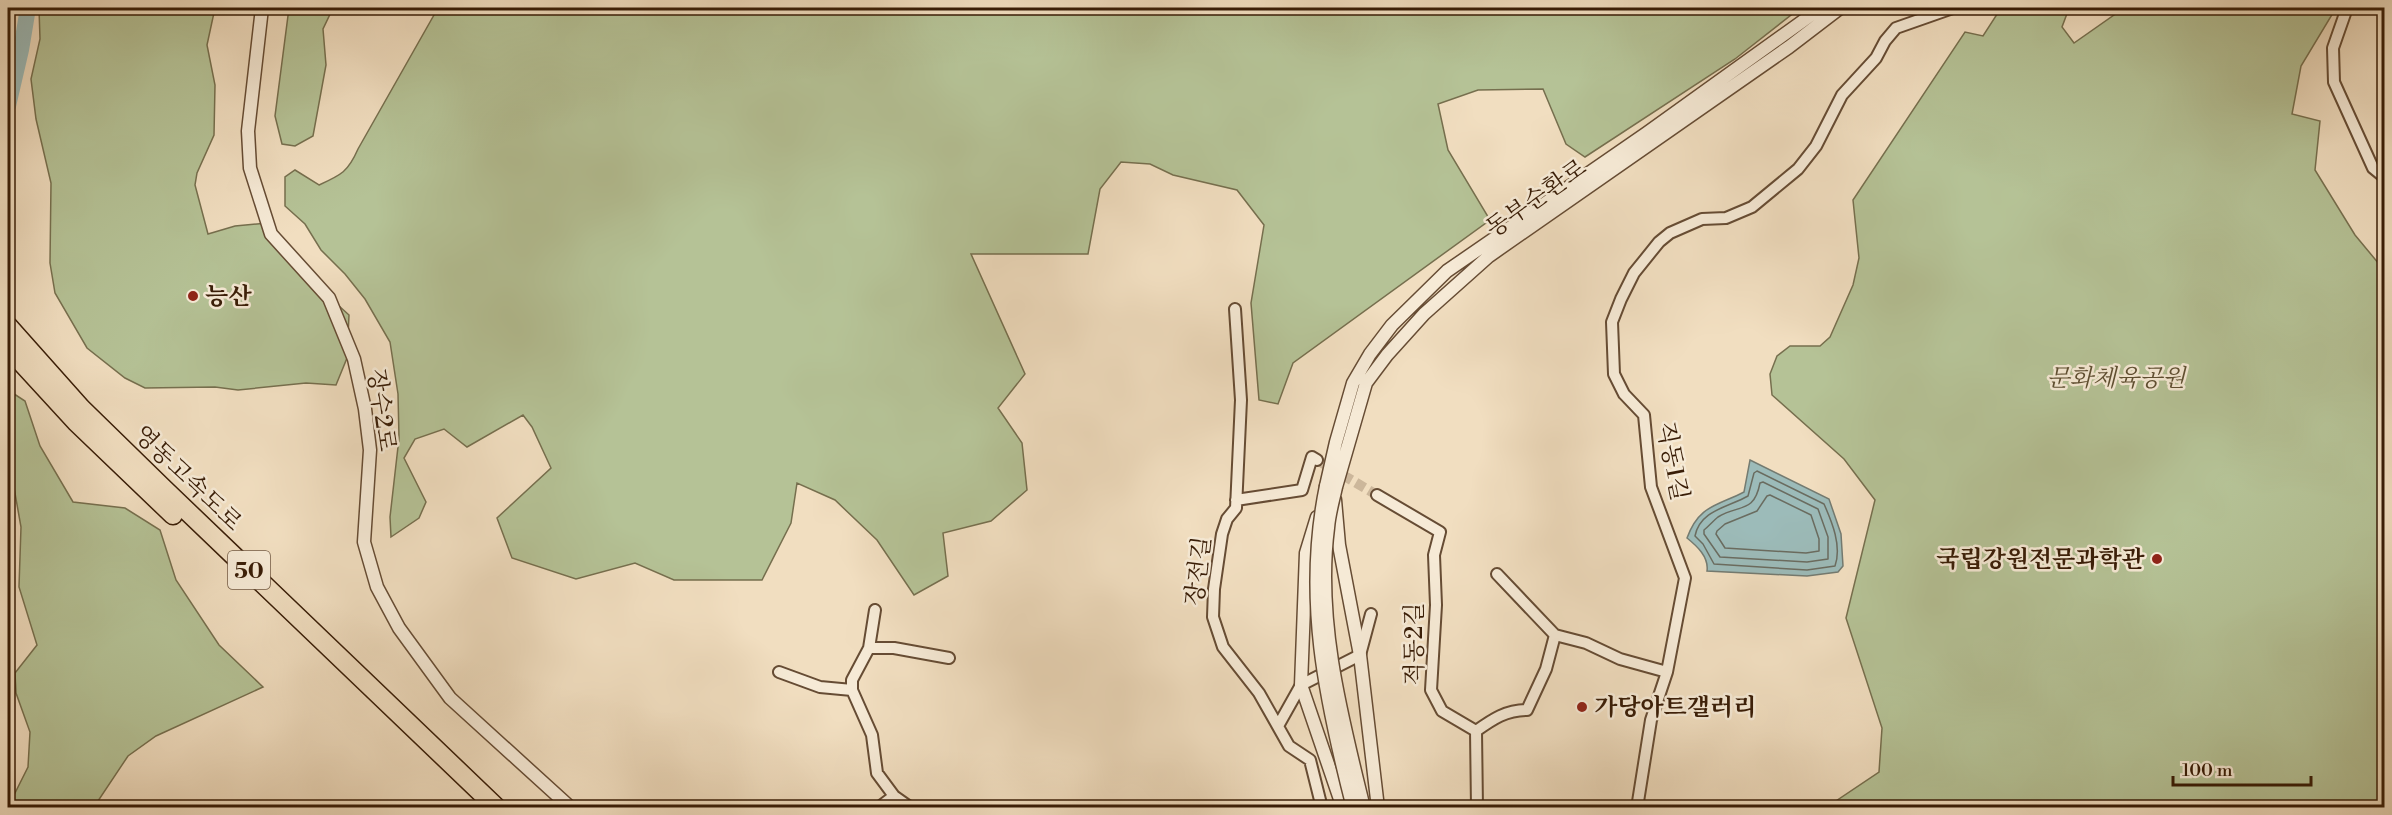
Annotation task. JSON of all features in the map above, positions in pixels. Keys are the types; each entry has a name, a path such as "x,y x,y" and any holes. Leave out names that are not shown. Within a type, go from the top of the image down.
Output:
{"highway":[{"name":"영동고속도로","path":"8,326 81,408 497,807"},
{"name":"영동고속도로","path":"8,348 76,422 480,807"}],"street":[{"name":"장수2로","path":"262,8 248,131 250,168 271,234 329,298 354,359 365,409 369,450 364,542 377,586 399,628 450,698 572,807"},
{"name":"동부순환로","path":"1330,491 1336,442 1353,383 1370,354 1392,325 1447,271 1656,127 1821,8"},
{"name":"동부순환로","path":"1330,491 1366,383 1387,355 1424,314 1489,256 1789,47 1840,8"},
{"name":"직동1길","path":"1637,807 1651,720 1667,672 1685,578 1651,488 1644,415 1623,394 1614,374 1612,322 1621,299 1634,273 1659,242 1670,233 1702,219 1726,218 1752,207 1798,169 1816,146 1842,95 1856,76 1876,58 1885,41 1896,28 1953,8"},
{"path":"2347,8 2333,48 2334,82 2373,168 2385,177"},
{"name":"장전길","path":"1234,309 1241,400 1236,508 1227,519 1222,534 1214,589 1213,617 1223,647 1259,693 1289,746 1310,760 1322,807"},
{"path":"1236,500 1302,490 1312,457 1317,460"},
{"path":"1330,491 1360,655 1378,807"},
{"path":"1330,491 1306,553 1301,686 1343,807"},
{"path":"1330,491 1318,538 1316,619 1334,732 1353,807"},
{"path":"1330,491 1325,590 1329,636 1364,807"},
{"name":"적동2길","path":"1377,495 1440,532 1434,555 1436,605 1431,690 1442,711 1476,731"},
{"path":"1497,574 1555,635 1586,643 1620,659 1667,672"},
{"path":"875,610 869,648 852,680 852,690 872,735 877,773 894,796 911,807"},
{"path":"1278,726 1301,686 1360,655 1371,614"},
{"path":"1477,807 1476,731 1494,718 1513,710 1527,710 1546,669 1555,635"},
{"path":"869,648 894,648 949,658"},
{"path":"779,672 820,687 852,690"},
{"path":"878,807 894,796"}],"green space":[{"path":"39,8 215,8 207,45 215,85 214,135 197,173 195,185 208,234 235,226 268,223 316,285 349,315 347,358 336,385 306,383 238,390 215,387 145,388 125,378 87,348 55,293 50,263 51,183 36,119 31,79 40,39"},
{"path":"289,8 333,8 323,29 326,65 313,136 295,146 282,144 275,116"},
{"path":"438,8 1800,8 1735,59 1585,157 1566,144 1543,89 1478,90 1438,104 1448,150 1490,220 1293,363 1278,404 1259,400 1251,303 1264,225 1237,190 1173,175 1150,164 1121,162 1100,189 1088,254 971,254 1025,374 998,408 1022,443 1027,490 991,521 943,533 948,576 914,595 877,540 835,500 797,483 791,523 762,580 674,580 635,563 576,579 512,558 497,518 551,468 532,427 523,415 467,447 444,429 415,439 404,458 426,502 419,518 391,537 390,517 399,438 398,394 390,342 365,299 345,274 321,250 305,224 285,206 285,177 295,170 319,185 347,168"},
{"name":"문화체육공원","path":"2001,8 2074,8 2068,11 2062,27 2074,43 2117,13 2133,8 2336,8 2301,66 2292,114 2320,121 2315,170 2355,235 2384,270 2384,807 1827,807 1879,772 1882,728 1846,618 1875,500 1844,459 1772,395 1770,374 1777,356 1790,346 1820,346 1830,337 1853,285 1859,258 1853,200 1965,32 1983,36"},
{"path":"8,390 25,401 40,446 73,502 125,508 160,530 176,580 219,645 263,687 156,736 128,756 94,807 8,807 28,767 30,732 16,693 15,673 37,645 19,587 21,527 8,454"}],"water":[{"path":"1750,460 1829,499 1841,534 1843,566 1838,572 1807,576 1707,571 1704,557 1687,538 1697,519 1703,513 1744,492"}],"waterway":[{"path":"8,106 28,8"}],"tunnel":[{"path":"1317,460 1377,495"}],"place":[{"name":"능산","path":"193,296"},
{"name":"국립강원전문과학관","path":"2157,559"},
{"name":"가당아트갤러리","path":"1582,707"}]}
